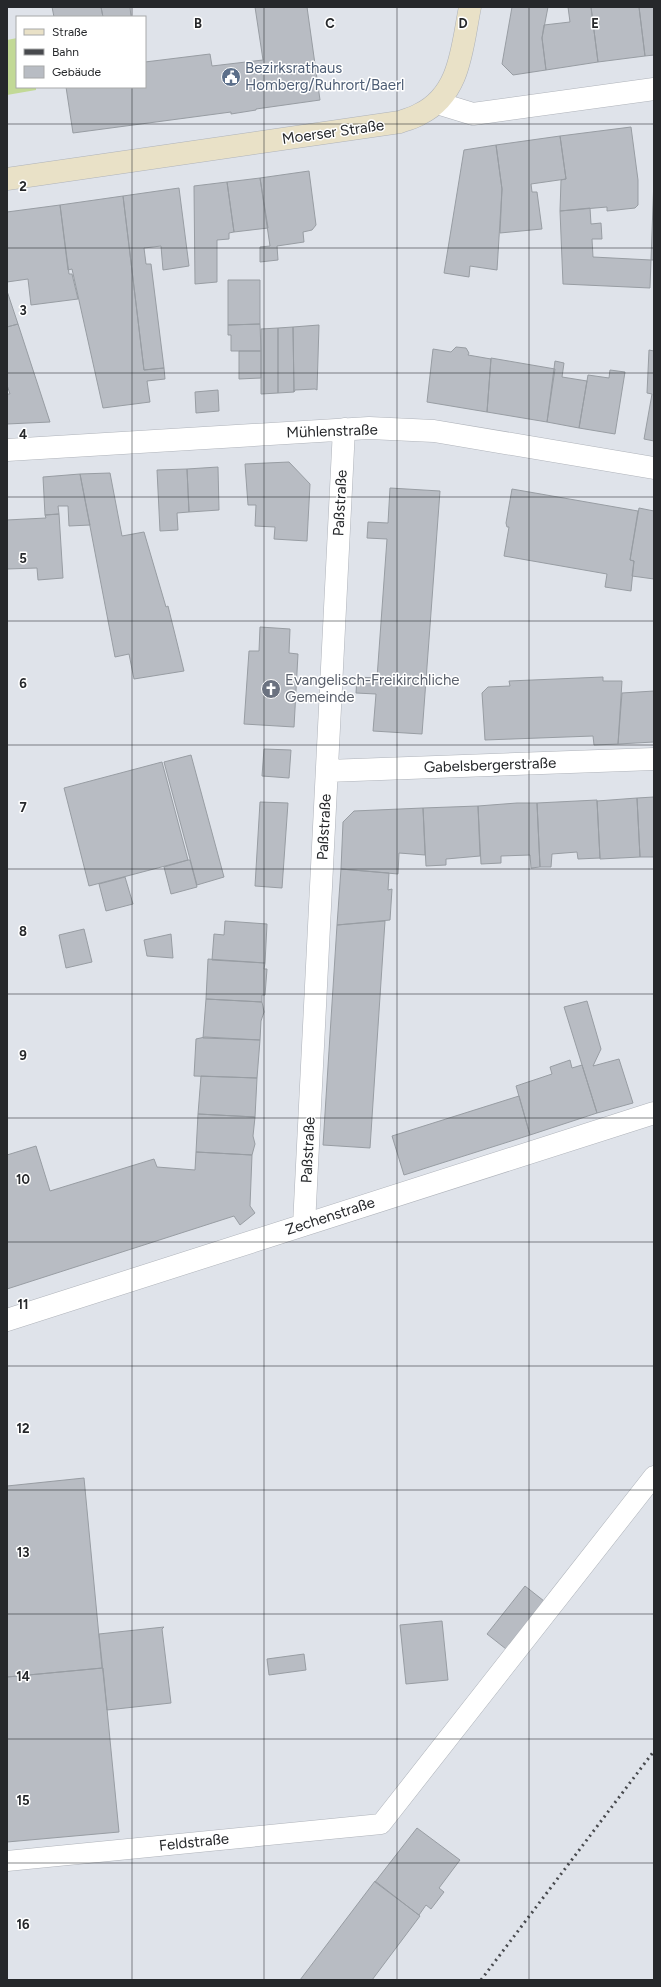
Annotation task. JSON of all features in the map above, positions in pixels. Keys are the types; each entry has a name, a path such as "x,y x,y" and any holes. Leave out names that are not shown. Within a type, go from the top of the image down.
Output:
{"street":[{"path":"470,7 457,74 447,92 437,103 473,114 654,89"},
{"name":"Moerser Straße","path":"7,179 400,122 421,114 437,103"},
{"name":"Mühlenstraße","path":"7,450 369,428 434,432 654,468"},
{"name":"Paßstraße","path":"304,1224 344,429"},
{"name":"Gabelsbergerstraße","path":"327,771 654,759"},
{"name":"Zechenstraße","path":"7,1320 654,1113"}],"lane":[{"name":"Feldstraße","path":"7,1861 381,1824 654,1476"}],"green space":[{"path":"16,38 16,88 36,88 36,90 7,95 7,40"}],"building":[{"path":"52,7 101,7 103,16 54,16"},
{"path":"101,7 130,7 131,16 103,16"},
{"name":"Bezirksrathaus Homberg/Ruhrort/Baerl","path":"255,7 307,7 320,100 231,114 231,112 73,133 66,88 146,88 146,62 210,54 212,66 263,60"},
{"path":"512,7 548,7 542,38 546,70 513,75 502,64"},
{"path":"568,7 591,7 598,62 546,70 542,38 544,25 570,22"},
{"path":"591,7 639,7 645,56 598,62"},
{"path":"639,7 654,7 654,55 645,56"},
{"path":"631,127 638,180 638,205 635,208 607,211 607,207 560,211 561,180 566,179 560,136"},
{"path":"560,136 566,179 531,184 532,192 537,192 542,229 500,233 502,189 496,145"},
{"path":"496,145 502,189 497,270 470,266 469,277 444,273 464,150"},
{"path":"309,171 316,225 312,230 303,232 304,242 277,246 278,260 260,262 260,247 270,246 260,178"},
{"path":"260,178 268,228 234,232 227,182"},
{"path":"654,178 654,260 651,260"},
{"path":"227,182 234,232 229,233 229,239 217,240 217,282 195,284 194,186"},
{"path":"179,188 189,266 163,270 161,246 144,248 146,264 151,264 164,368 144,370 123,196"},
{"path":"123,196 144,370 164,368 165,379 147,381 150,402 103,408 72,269 68,270 60,205"},
{"path":"60,205 69,274 72,274 78,299 31,305 28,279 7,282 7,212"},
{"path":"590,208 591,224 601,223 602,239 592,239 593,257 651,260 650,288 563,284 560,211"},
{"path":"228,280 260,280 260,324 228,325"},
{"path":"7,291 18,324 7,327"},
{"path":"18,324 50,422 7,424 7,394 10,394 7,385 7,327"},
{"path":"260,324 261,351 231,351 231,335 228,335 228,325"},
{"path":"319,325 317,390 295,390 294,392 293,327"},
{"path":"293,327 294,392 278,393 278,328"},
{"path":"278,328 278,393 261,394 261,329"},
{"path":"456,347 466,348 469,353 468,355 491,359 487,412 427,402 433,349 451,352"},
{"path":"649,350 654,351 654,441 644,439 652,394 647,393"},
{"path":"239,351 261,351 261,378 239,379"},
{"path":"491,358 555,369 547,422 487,412"},
{"path":"555,361 564,363 562,377 587,381 579,428 547,422"},
{"path":"610,370 625,372 615,434 579,428 588,375 609,378"},
{"path":"218,390 219,411 196,413 195,392"},
{"path":"289,462 310,484 307,541 274,539 275,527 255,526 256,505 248,505 245,464"},
{"path":"218,467 219,510 189,512 187,469"},
{"path":"187,469 189,512 177,513 178,530 160,531 157,470"},
{"path":"110,473 122,536 144,532 166,607 168,606 184,671 134,679 129,654 115,657 80,474"},
{"path":"80,474 90,525 69,526 68,506 58,506 59,514 45,515 43,477"},
{"path":"390,488 440,491 422,734 373,731 376,694 356,693 357,677 377,678 387,539 367,538 368,522 388,523"},
{"path":"512,489 638,511 630,560 634,561 631,591 605,587 607,574 504,556 509,527 507,527 506,523"},
{"path":"639,508 654,511 654,579 632,576 634,561 630,560"},
{"path":"59,514 63,578 38,580 37,568 7,569 7,520 46,518 45,515"},
{"name":"Evangelisch-Freikirchliche Gemeinde","path":"260,627 290,629 289,653 298,654 294,727 244,724 249,651 259,651"},
{"path":"603,677 603,681 622,681 618,744 594,745 593,736 485,740 482,693 488,687 510,686 509,681"},
{"path":"654,691 654,742 618,744 622,693"},
{"path":"264,749 291,750 289,778 262,776"},
{"path":"191,755 224,877 197,885 164,762"},
{"path":"162,762 188,860 89,886 64,788"},
{"path":"654,797 654,857 640,857 637,798"},
{"path":"637,798 640,857 600,859 597,801"},
{"path":"597,800 600,858 578,859 577,852 552,854 551,867 540,867 537,803"},
{"path":"260,802 288,803 282,888 255,886"},
{"path":"537,803 540,867 531,868 530,855 501,856 501,863 481,864 478,806"},
{"path":"478,806 480,856 446,859 446,865 426,866 423,808"},
{"path":"423,808 425,855 399,853 398,874 341,869 343,822 354,811"},
{"path":"190,860 197,887 171,894 164,867"},
{"path":"341,869 389,873 388,890 392,889 390,920 337,925"},
{"path":"125,877 133,904 106,911 99,884"},
{"path":"225,921 267,924 265,963 212,960 214,934 224,935"},
{"path":"385,921 370,1148 323,1145 337,925"},
{"path":"84,929 92,962 66,968 59,935"},
{"path":"171,934 173,958 147,956 144,940"},
{"path":"208,959 265,963 264,969 267,969 265,995 262,995 262,1002 206,999"},
{"path":"206,999 262,1002 264,1012 261,1021 260,1040 203,1038"},
{"path":"587,1001 601,1049 593,1066 619,1059 633,1103 597,1113 564,1007"},
{"path":"205,1037 260,1040 257,1078 194,1076 196,1039"},
{"path":"570,1060 572,1068 582,1065 597,1113 530,1135 516,1086 552,1074 550,1067"},
{"path":"201,1076 257,1078 255,1117 198,1114"},
{"path":"519,1096 530,1135 404,1175 392,1136"},
{"path":"198,1114 255,1117 253,1136 255,1144 252,1155 196,1152"},
{"path":"36,1146 50,1191 154,1159 157,1167 195,1170 196,1152 252,1155 250,1206 255,1213 240,1225 234,1216 7,1289 7,1155"},
{"path":"84,1478 102,1668 7,1677 7,1486"},
{"path":"525,1586 544,1601 506,1649 487,1634"},
{"path":"442,1621 448,1680 406,1684 400,1625"},
{"path":"164,1627 162,1629 171,1703 107,1710 99,1634"},
{"path":"304,1654 306,1670 269,1675 267,1659"},
{"path":"103,1668 119,1832 7,1842 7,1677"},
{"path":"417,1828 460,1860 439,1888 444,1892 431,1909 426,1905 419,1915 375,1882"},
{"path":"375,1881 420,1916 372,1980 300,1980"}],"railway":[{"path":"481,1980 654,1751"}],"place":[{"name":"Bezirksrathaus Homberg/Ruhrort/Baerl","path":"231,77"},
{"name":"Evangelisch-Freikirchliche Gemeinde","path":"271,689"}]}
